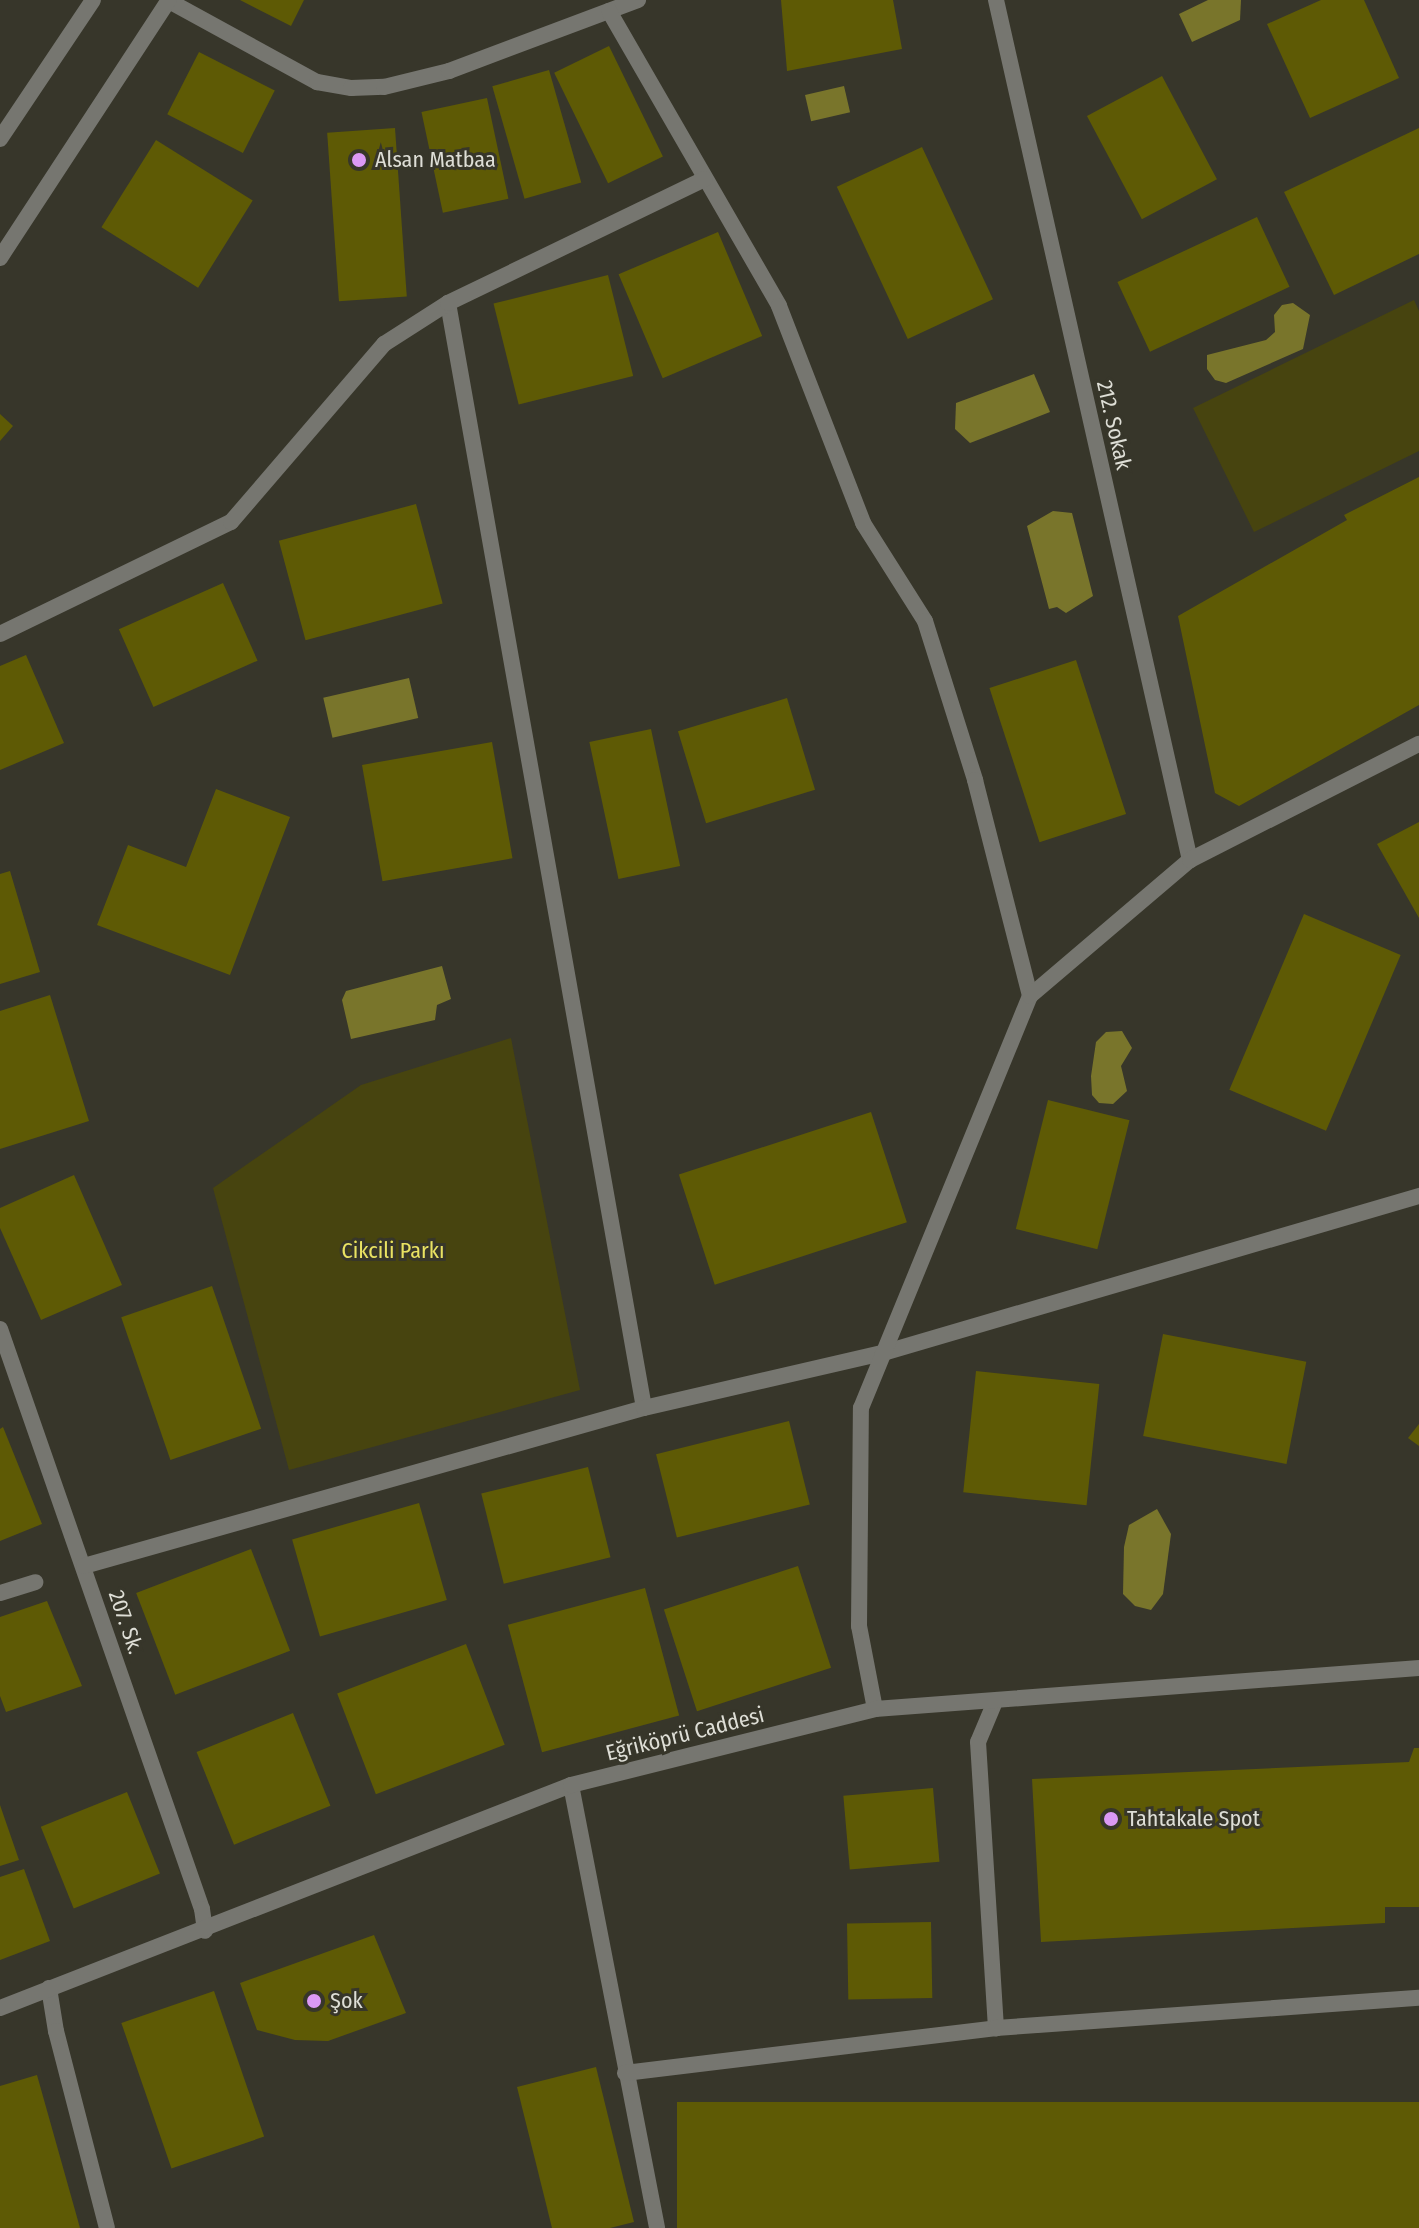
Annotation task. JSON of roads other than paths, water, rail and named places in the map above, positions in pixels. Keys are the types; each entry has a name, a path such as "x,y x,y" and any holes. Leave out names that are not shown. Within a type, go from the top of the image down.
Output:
{"street":[{"path":"0,139 93,0"},
{"path":"0,258 169,1 317,82 351,88 384,87 449,71 638,0"},
{"name":"212. Sokak","path":"996,0 1190,860"},
{"path":"609,11 779,306 863,523 925,621 975,780 1030,996"},
{"path":"0,634 231,522 384,344 448,303 705,179"},
{"path":"448,303 644,1408"},
{"path":"875,1709 859,1626 861,1408 1030,996 1190,860 1419,744"},
{"path":"84,1566 644,1408 883,1353 1419,1196"},
{"name":"207. Sk.","path":"0,1329 202,1909 205,1931"},
{"path":"0,1593 35,1582"},
{"name":"Eğriköprü Caddesi","path":"0,2008 205,1931 571,1785 875,1709 994,1704 1419,1668"},
{"path":"994,1704 978,1742 996,2028"},
{"path":"571,1785 657,2228"},
{"path":"49,1988 56,2031 107,2228"},
{"path":"625,2073 996,2028 1419,1998"}],"place":[{"name":"Alsan Matbaa","path":"359,160"},
{"name":"Tahtakale Spot","path":"1111,1819"},
{"name":"Şok","path":"314,2001"}],"park label":[{"name":"Cikcili Parkı","path":"393,1251"}]}
